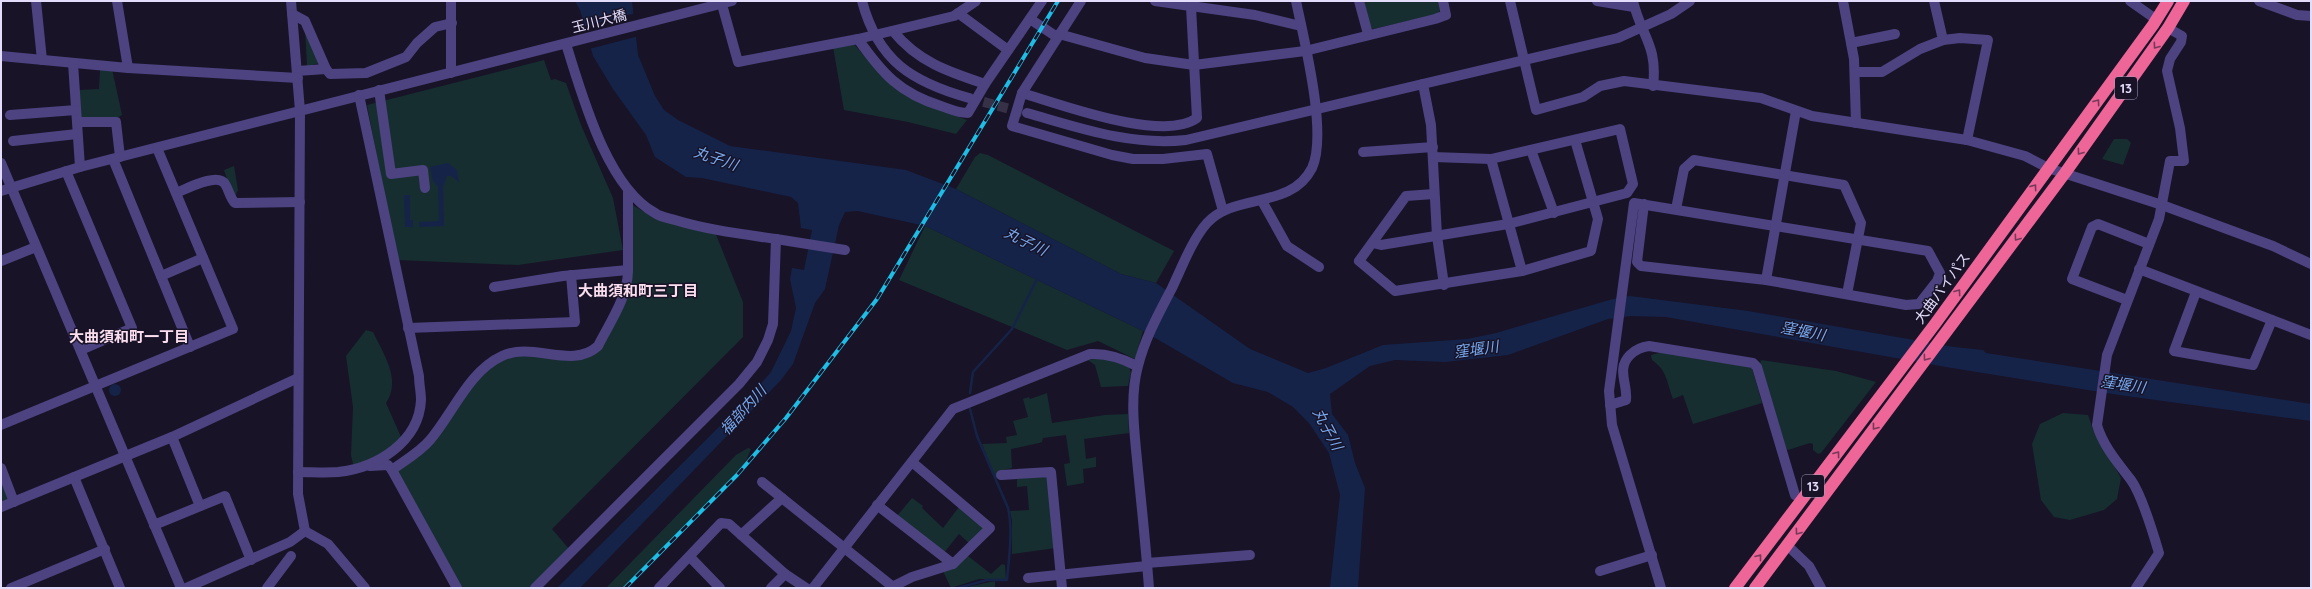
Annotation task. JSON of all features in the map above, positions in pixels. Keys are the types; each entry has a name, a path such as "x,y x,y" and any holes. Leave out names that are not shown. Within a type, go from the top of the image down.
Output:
{"highway":[{"name":"大曲バイパス","path":"1735,588 1935,324 2157,20 2168,1"},
{"name":"大曲バイパス","path":"1755,588 1788,546 2065,173 2168,28 2184,1"}],"street":[{"path":"36,1 42,60"},
{"path":"117,1 128,68"},
{"path":"291,1 300,110 298,494 305,531 328,544 365,588"},
{"path":"451,1 451,73"},
{"path":"862,1 875,35 886,52 910,73 937,89 968,98"},
{"path":"725,2 738,62 893,31 958,13 976,1"},
{"path":"858,39 877,67 886,76 910,93 929,102 962,113 968,113 985,84 1042,1"},
{"path":"1081,1 1022,93 1012,126 1112,155 1133,158 1163,159 1207,154 1223,211"},
{"path":"1155,1 1255,15 1301,26"},
{"path":"1149,588 1133,403 1137,366 1144,345 1185,261 1208,223 1223,211 1281,195 1294,188 1305,179 1312,168 1318,145 1316,109 1296,1"},
{"path":"1359,1 1368,34"},
{"path":"1030,19 1058,35 1145,58 1194,65 1306,51 1368,34 1446,16 1443,1"},
{"path":"1510,1 1523,61 1536,110 1583,97 1600,86 1624,81 1653,86 1762,98 1812,116 1967,140 2024,156 2048,168 2162,205 2273,246 2311,264"},
{"path":"1597,1 1633,4 1653,52 1655,70 1653,86"},
{"path":"1027,113 1114,138 1162,143 1201,137 1618,38 1643,27 1690,1"},
{"path":"1843,1 1852,43 1855,72 1856,123"},
{"path":"1934,1 1943,40"},
{"path":"2130,1 2157,20"},
{"path":"2259,1 2275,9 2297,15 2311,16"},
{"name":"玉川大橋","path":"6,188 80,167 300,110 662,20 725,2"},
{"path":"1022,93 1121,121 1156,126 1187,123 1197,118 1191,7"},
{"path":"958,13 1008,50"},
{"path":"292,14 305,21 326,69 330,74 366,73 406,56 417,43 435,27 452,23"},
{"path":"2136,588 2159,553 2153,532 2132,481 2120,468 2100,434 2097,425 2107,356 2159,219 2170,161 2184,161 2180,128 2167,71 2170,59 2181,42 2182,36 2168,28"},
{"path":"893,31 915,54 932,65 985,84"},
{"path":"1852,43 1895,34"},
{"path":"1855,72 1882,72 1920,49 1943,40 1960,38 1988,40 1967,140"},
{"path":"566,44 583,102 595,131 628,190 638,201 655,214 696,226 845,250"},
{"path":"1,56 128,68 298,75 326,69"},
{"path":"72,63 80,167"},
{"path":"1422,84 1431,126 1437,236 1444,285"},
{"path":"379,90 391,174 423,170 425,188"},
{"path":"298,472 339,472 365,465 398,448 409,436 419,412 421,400 419,376 359,95"},
{"path":"10,115 76,110"},
{"path":"1766,280 1796,111"},
{"path":"77,122 116,122 116,158 190,347"},
{"path":"1363,152 1433,152 1491,159 1620,129 1633,184 1627,193 1508,224 1381,245 1373,243"},
{"path":"13,140 77,134"},
{"path":"1434,194 1406,196 1359,261 1395,291 1444,285 1522,271 1591,251 1598,219 1574,140"},
{"path":"1,426 233,330 157,148"},
{"path":"1531,150 1554,213"},
{"path":"1491,159 1522,271"},
{"path":"1676,209 1684,169 1694,160 1784,177 1844,186 1861,224 1847,294"},
{"path":"1,163 6,188 36,246 81,350 124,456 182,588"},
{"path":"66,171 132,328 81,350"},
{"path":"176,193 208,181 219,180 225,184 235,203 300,202"},
{"path":"392,470 429,441 475,378 494,360 514,351 530,350 576,356 591,352 598,346 624,295 628,283 628,190"},
{"path":"1627,193 1639,204 1928,251 1940,273 1937,280 1919,304 1906,305 1766,280 1641,266 1637,262 1639,204"},
{"path":"1262,201 1287,246 1319,267"},
{"path":"1639,204 1624,280 1609,391 1612,426 1661,588"},
{"path":"2127,300 2072,279 2092,227 2098,224 2149,244"},
{"path":"535,588 739,384 757,362 768,340 773,324 776,239"},
{"path":"1,261 36,246"},
{"path":"161,276 203,258"},
{"path":"2139,269 2311,335"},
{"path":"494,287 571,275 628,270"},
{"path":"408,328 575,322 571,275"},
{"path":"2196,292 2174,351 2253,365 2272,320"},
{"path":"1610,405 1626,400 1623,366 1627,358 1642,347 1649,346 1753,363 1757,367 1795,495"},
{"path":"813,588 953,409 1090,354 1104,353 1123,359 1137,366"},
{"path":"1,507 172,437 298,378"},
{"path":"172,437 200,506"},
{"path":"762,482 845,547 891,587 953,564 990,528 912,462"},
{"path":"365,465 388,465 392,470 457,588"},
{"path":"1,468 14,502"},
{"path":"1001,475 1051,472 1062,588"},
{"path":"74,477 120,588"},
{"path":"154,525 225,496 251,560"},
{"path":"741,535 782,498"},
{"path":"877,505 953,564"},
{"path":"659,588 721,523 729,524 785,574 806,588"},
{"path":"186,588 290,542 305,531"},
{"path":"1788,546 1809,566 1821,588"},
{"path":"11,588 104,549"},
{"path":"1028,578 1147,564 1250,555"},
{"path":"1600,571 1652,555"},
{"path":"268,588 290,556"},
{"path":"690,556 720,588"},
{"path":"771,588 785,574"}],"green space":[{"path":"1364,1 1438,1 1440,10 1438,14 1373,29 1370,27"},
{"path":"305,29 320,63 307,66"},
{"path":"854,44 882,77 920,102 967,120 956,134 908,122 844,110 833,47"},
{"path":"544,60 551,80 555,79 566,83 581,125 613,198 623,250 518,265 397,260 367,105"},
{"path":"100,69 112,69 122,115 117,118 80,119 79,90 99,89"},
{"path":"2114,139 2127,139 2131,143 2123,165 2102,159"},
{"path":"980,153 988,155 1174,251 1156,283 1121,274 956,189 975,157"},
{"path":"234,166 238,190 234,199 224,170"},
{"path":"631,204 654,218 715,232 743,302 743,337 552,529 570,550 532,588 459,588 394,471 428,444 477,379 506,356 586,357 628,291"},
{"path":"925,226 1143,331 1135,359 1098,341 1067,350 899,280"},
{"path":"366,330 373,332 386,358 392,376 390,394 386,403 401,437 392,446 372,459 359,464 353,464 351,455 353,407 346,356"},
{"path":"1663,352 1751,365 1762,403 1693,424 1683,395 1673,399 1664,373 1652,360 1651,355"},
{"path":"1101,357 1129,367 1131,372 1128,386 1101,387 1095,365 1088,360"},
{"path":"1761,360 1836,371 1876,382 1821,453 1818,454 1813,450 1813,444 1810,443 1788,450 1785,448 1760,365"},
{"path":"1047,393 1052,423 1105,415 1128,414 1129,433 1084,439 1086,459 1096,457 1096,467 1083,469 1084,483 1067,486 1064,464 1070,463 1066,435 1043,438 1042,442 1011,449 1012,468 998,471 999,477 996,479 982,444 1007,443 1006,437 1017,435 1013,421 1028,417 1023,399 1029,397 1030,399"},
{"path":"2063,413 2088,415 2093,429 2121,478 2117,499 2104,510 2070,520 2054,517 2041,500 2032,444 2040,424"},
{"path":"748,448 751,449 746,461 736,474 623,588 606,588 736,455"},
{"path":"1,476 10,498 1,502"},
{"path":"1047,477 1056,548 1012,554 1012,521 1010,511 1029,510 1027,486 1017,487 1017,478"},
{"path":"912,498 923,506 922,508 943,528 959,507 985,528 969,543 959,534 943,554 897,516"},
{"path":"968,556 991,574 1002,564 1005,565 1006,579 979,579 951,588 943,571"},
{"path":"995,581 995,588 962,588"}],"water":[{"path":"575,1 632,1 638,55 655,96 664,110 678,120 730,146 906,170 956,189 1121,274 1156,283 1250,349 1308,373 1326,368 1383,345 1467,339 1496,333 1613,299 1630,296 1748,311 1954,347 1983,350 1986,353 2311,404 2311,421 2119,395 1946,367 1666,317 1630,316 1608,319 1508,355 1445,362 1395,360 1370,366 1330,394 1332,414 1348,435 1355,463 1365,488 1358,588 1330,588 1340,495 1329,453 1309,423 1293,407 1268,392 1233,383 1143,331 925,226 858,211 845,212 839,225 825,289 815,303 793,364 781,380 580,588 557,588 747,399 771,372 791,331 796,308 790,279 792,268 804,270 812,230 801,228 798,203 791,197 702,178 686,177 655,157 646,135 613,89 593,56 580,10"},
{"path":"448,163 457,170 459,182 451,176 447,176 443,187 444,226 419,227 419,222 439,221 438,187 433,181 430,167"},
{"path":"404,195 410,195 410,220 413,220 413,227 405,227"},
{"path":"113,384 117,384 121,390 117,396 113,396 109,392 109,388"}],"pier":[{"path":"636,13 639,36 589,49 582,27"}],"waterway":[{"path":"970,393 973,372 1012,329 1037,279"},
{"path":"958,588 987,580 1007,580 1010,553 1008,508 977,436 970,409"}],"tunnel":[{"path":"969,98 1025,113"}],"railway":[{"path":"625,588 737,475 786,418 877,299 1058,1"}],"district":[{"name":"大曲須和町三丁目","path":"638,290"},
{"name":"大曲須和町一丁目","path":"129,336"}],"water label":[{"name":"丸子川","path":"716,158"},
{"name":"丸子川","path":"1026,241"},
{"name":"窪堰川","path":"1803,331"},
{"name":"窪堰川","path":"1476,349"},
{"name":"窪堰川","path":"2123,384"},
{"name":"福部内川","path":"743,410"},
{"name":"丸子川","path":"1328,429"}]}
